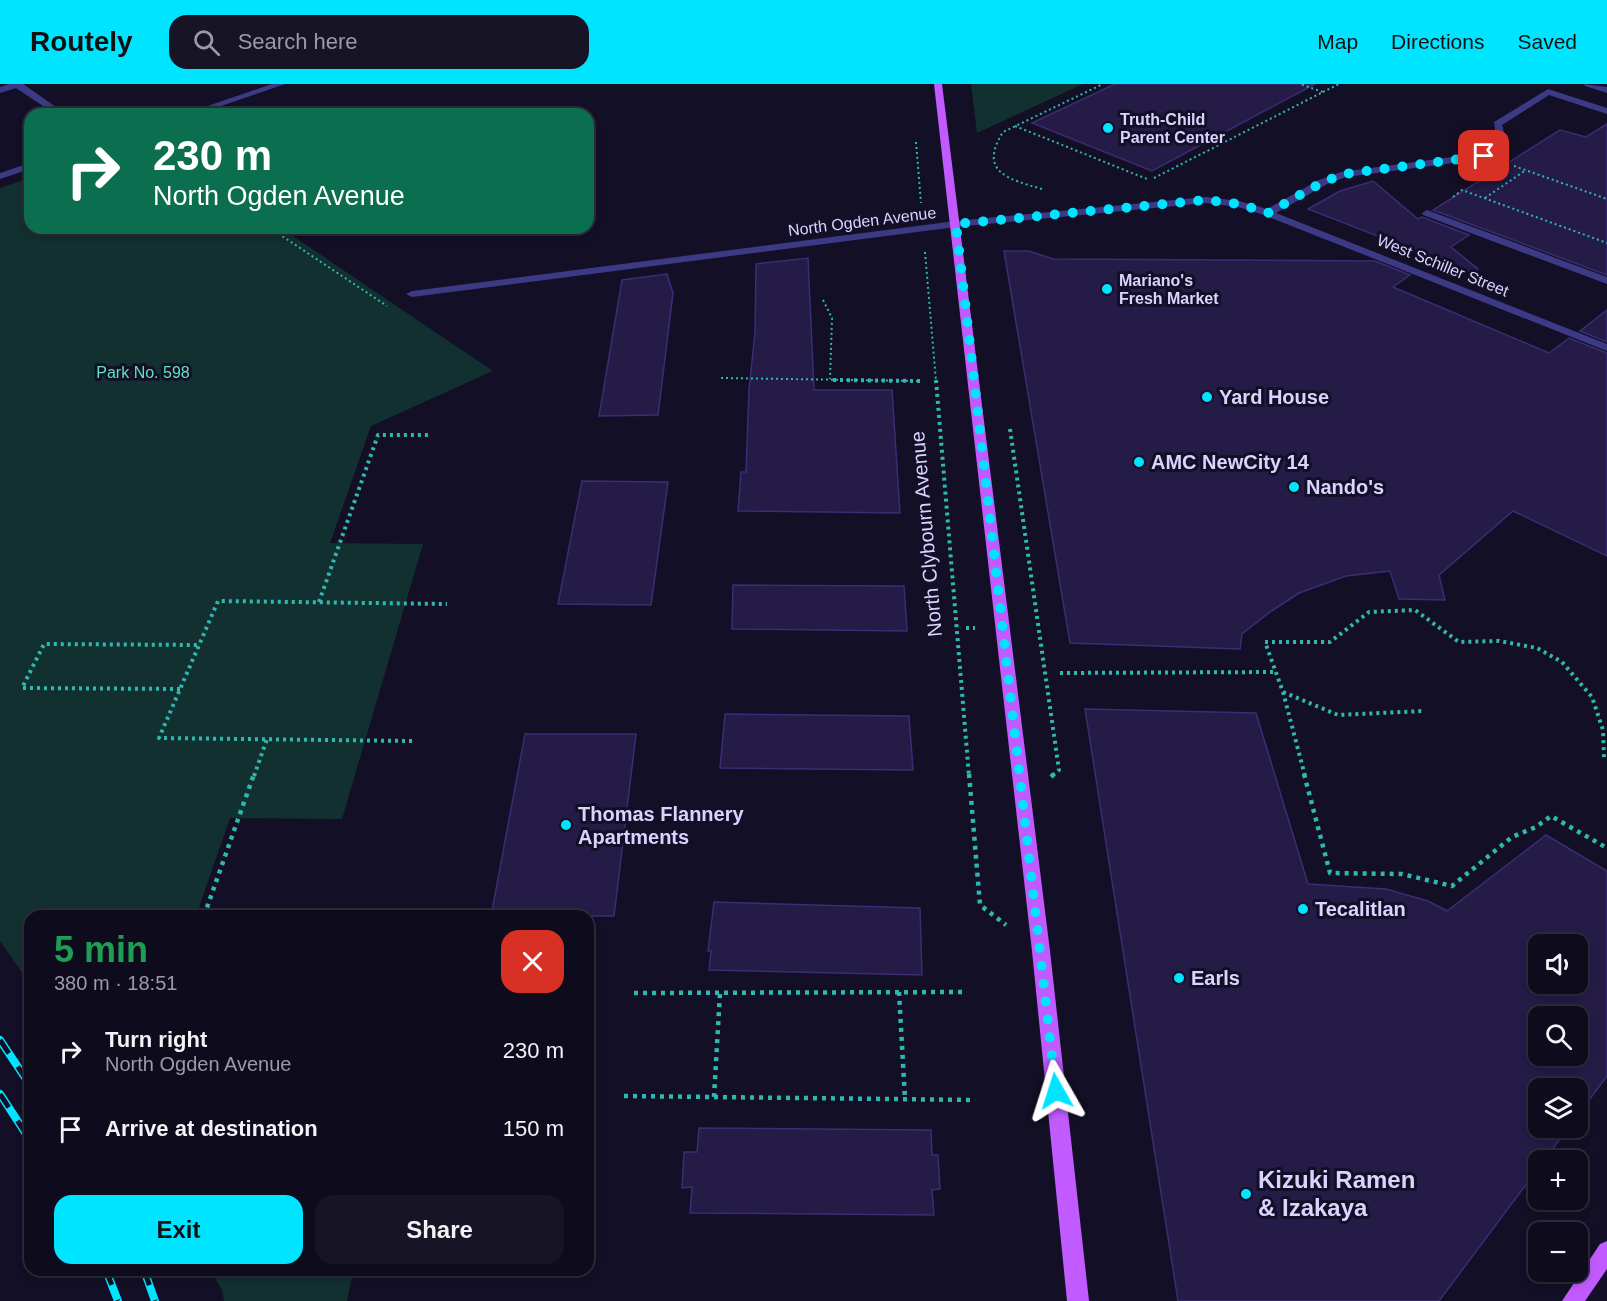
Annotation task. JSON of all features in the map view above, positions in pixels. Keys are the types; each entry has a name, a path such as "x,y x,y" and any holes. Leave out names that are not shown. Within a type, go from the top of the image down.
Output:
{"main road":[{"path":"938,84 1041,951 1078,1301"},
{"path":"1573,1301 1607,1251"}],"street":[{"path":"207,108 281,84"},
{"path":"1588,84 1607,90"},
{"path":"0,90 21,85 53,108"},
{"path":"1268,213 1323,182 1344,174 1484,156 1502,144 1497,124 1548,92 1607,111"},
{"path":"0,176 24,168"},
{"name":"North Ogden Avenue","path":"412,294 956,224 1206,200 1239,204 1268,213"},
{"name":"West Schiller Street","path":"1268,213 1607,348"},
{"path":"1427,213 1607,281"}],"path":[{"path":"1043,189 1014,180 996,169 990,157 993,146 1003,132 1103,84"},
{"path":"1300,84 1323,92"},
{"path":"1140,185 1339,84"},
{"path":"1015,126 1156,183"},
{"name":"North Clybourn Avenue","path":"915,131 980,905 1041,951"},
{"path":"1484,156 1607,199"},
{"path":"1485,199 1526,170"},
{"path":"1427,213 1462,190 1607,243"},
{"path":"279,234 395,311"},
{"path":"823,300 832,318 830,379"},
{"path":"721,378 921,381"},
{"path":"319,602 378,435 431,435"},
{"path":"412,741 159,738 218,601 447,604"},
{"path":"1607,759 1604,758 1603,730 1592,697 1562,662 1537,648 1499,641 1459,642 1415,610 1369,612 1330,642 1265,642 1283,692 1330,873 1402,874 1452,886 1512,837 1536,827 1551,816 1607,848"},
{"path":"180,689 22,688 44,644 199,645"},
{"path":"1060,673 1276,672"},
{"path":"1283,692 1338,715 1423,711"},
{"path":"206,910 267,739"},
{"path":"899,992 905,1099"},
{"path":"634,993 966,992"},
{"path":"714,1097 720,993"},
{"path":"624,1096 975,1100"}],"green space":[{"path":"971,84 1083,84 977,133"},
{"name":"Park No. 598","path":"24,180 24,234 290,234 493,371 371,426 330,543 423,544 342,819 230,818 198,910 24,910 24,975 0,941 0,188"},
{"path":"214,1276 352,1276 347,1301 224,1301 222,1290"}],"building":[{"name":"Truth-Child Parent Center","path":"1115,84 1315,84 1152,171 1032,123"},
{"path":"1607,124 1607,275 1433,210 1560,130 1586,137"},
{"path":"1373,181 1418,219 1422,217 1469,235 1451,247 1478,269 1475,274 1308,209 1340,191"},
{"path":"1004,251 1029,251 1053,259 1375,261 1410,275 1393,287 1549,353 1569,338 1607,353 1607,556 1513,511 1439,575 1445,600 1399,599 1390,571 1346,576 1299,593 1270,612 1242,634 1240,649 1070,643"},
{"path":"808,258 814,390 892,390 900,513 738,511 741,472 746,472 749,390 755,332 756,264"},
{"path":"667,274 673,293 658,415 599,416 622,280"},
{"path":"1607,310 1607,342 1580,331"},
{"path":"582,481 668,482 651,605 558,604"},
{"path":"733,585 904,586 907,631 732,629"},
{"path":"1085,709 1256,713 1308,884 1386,889 1428,901 1447,911 1546,835 1607,871 1607,1076 1588,1102 1588,1078 1528,1078 1528,1138 1561,1138 1552,1150 1528,1150 1528,1182 1439,1301 1178,1301"},
{"path":"725,714 909,716 913,770 720,768"},
{"name":"Thomas Flannery Apartments","path":"525,734 636,734 614,916 594,916 594,910 492,910"},
{"path":"714,902 920,908 922,975 709,970 711,951 708,951"},
{"path":"699,1128 931,1130 932,1155 938,1155 940,1189 932,1190 934,1215 690,1213 692,1187 682,1188 684,1152 697,1152"}],"railway":[{"path":"0,1040 24,1076"},
{"path":"0,1094 24,1131"},
{"path":"108,1276 118,1301"},
{"path":"146,1276 155,1301"}],"place":[{"name":"Truth-Child Parent Center","path":"1108,128"},
{"name":"Mariano's Fresh Market","path":"1107,289"},
{"name":"Yard House","path":"1207,397"},
{"name":"AMC NewCity 14","path":"1139,462"},
{"name":"Nando's","path":"1294,487"},
{"name":"Thomas Flannery Apartments","path":"566,825"},
{"name":"Tecalitlan","path":"1303,909"},
{"name":"Earls","path":"1179,978"},
{"name":"Kizuki Ramen & Izakaya","path":"1246,1194"}],"route":[{"path":"1056,1091 956,224 1206,200 1239,204 1268,213 1323,182 1344,174 1484,156"}]}
